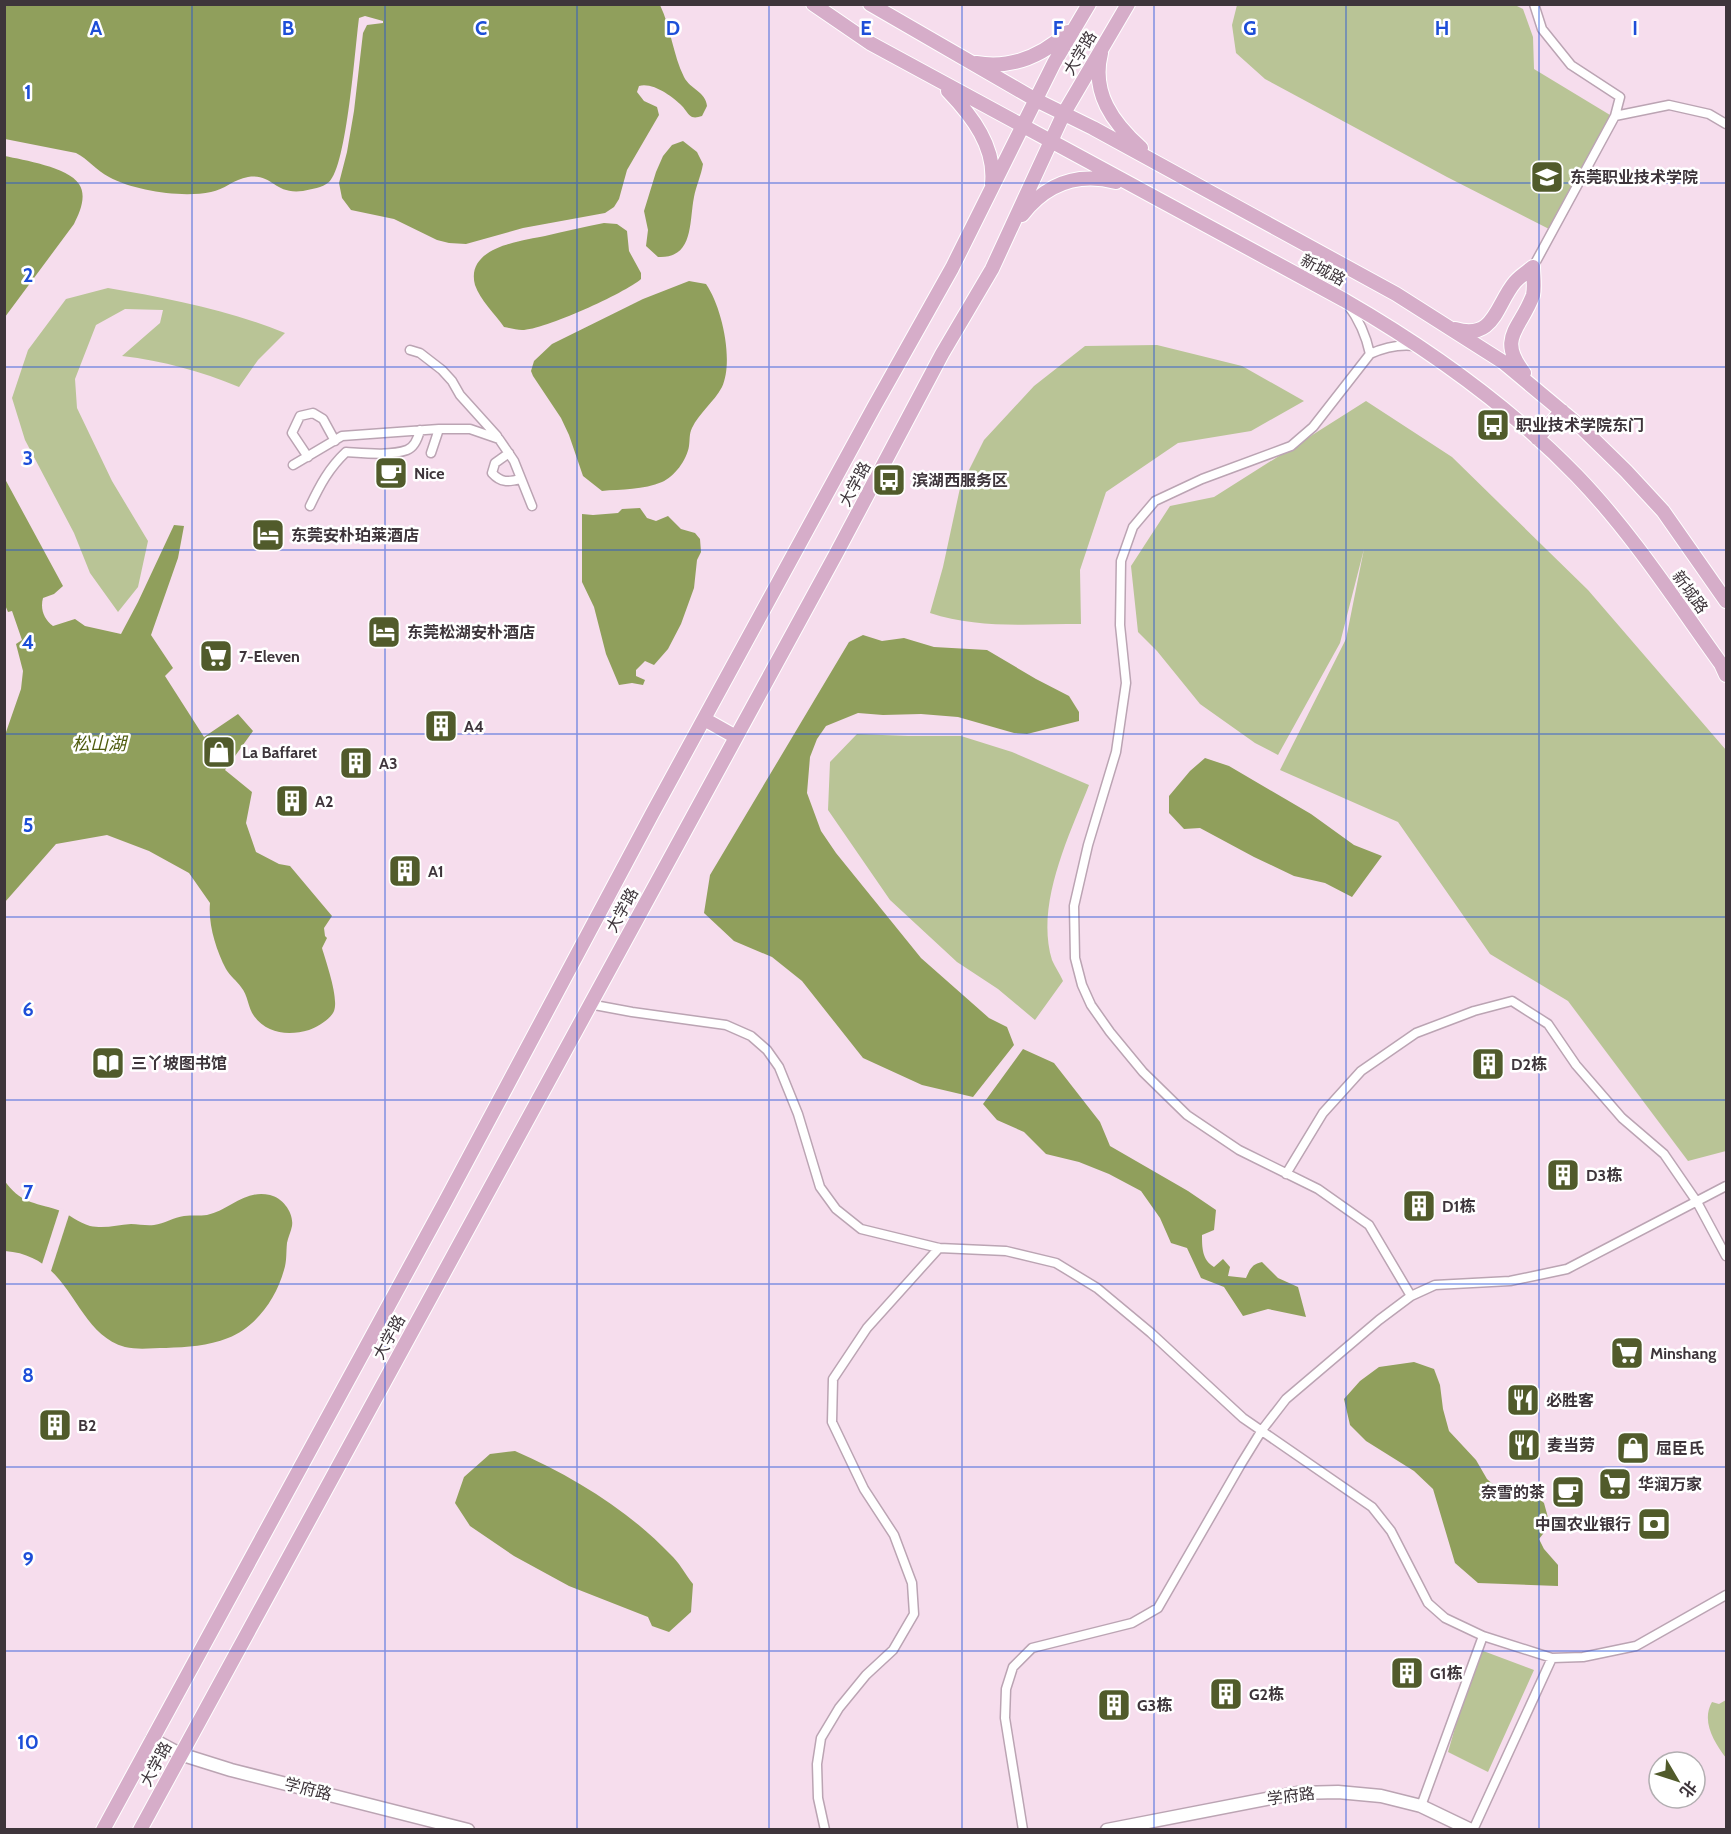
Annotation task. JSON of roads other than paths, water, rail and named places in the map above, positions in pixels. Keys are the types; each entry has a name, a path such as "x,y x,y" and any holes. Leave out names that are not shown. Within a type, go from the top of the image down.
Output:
{"main road":[{"name":"新城路","path":"813,4 870,43 1344,300 1461,374 1537,438 1577,476 1651,567 1721,664 1726,675"},
{"name":"新城路","path":"870,4 1036,100 1164,166 1386,288 1503,362 1562,411 1626,471 1663,511 1726,601"},
{"name":"大学路","path":"103,1830 440,1212 704,719 952,268 1054,63 1089,4"},
{"name":"大学路","path":"140,1830 942,354 992,269 1064,113 1128,4"},
{"path":"969,62 992,65 1026,60 1057,42 1080,20"},
{"path":"1104,44 1098,73 1105,104 1125,134 1164,166"},
{"path":"936,79 967,112 988,148 993,172 988,196"},
{"path":"1009,234 1035,201 1055,186 1067,181 1096,178 1140,190"},
{"path":"1450,327 1466,331 1485,327 1499,311 1515,282 1533,267"},
{"path":"1533,267 1534,293 1513,334 1510,347 1521,371 1536,389"},
{"path":"1537,438 1562,411"},
{"path":"704,719 736,736"}],"street":[{"path":"1533,267 1615,116 1620,97 1571,64 1542,29 1534,4"},
{"path":"1615,116 1669,105 1709,114 1726,124"},
{"path":"1344,300 1358,318 1370,354"},
{"path":"1411,1296 1369,1225 1318,1189 1239,1150 1187,1115 1143,1072 1091,1005 1082,985 1075,958 1074,906 1088,845 1116,752 1126,683 1120,625 1121,561 1133,527 1155,501 1202,479 1291,446 1313,427 1370,354 1402,344 1422,348"},
{"path":"410,350 420,353 442,370 460,395 499,439 509,453 532,506"},
{"path":"308,457 292,434 300,416 313,413 323,419 335,441"},
{"path":"431,453 439,429"},
{"path":"293,465 342,436 470,429 499,439"},
{"path":"310,506 325,476 346,452 394,452 409,449 417,440 420,430"},
{"path":"509,453 495,463 492,473 499,480 507,482 521,479"},
{"path":"1286,1174 1323,1113 1361,1071 1416,1033 1474,1011 1512,1001 1548,1024 1576,1065 1622,1118 1664,1154 1697,1202 1726,1256"},
{"path":"589,1004 726,1025 751,1036 767,1050 779,1067 798,1114 820,1187 836,1209 861,1229 939,1248 1006,1251 1056,1263 1097,1288 1243,1418 1372,1507 1390,1531 1428,1603 1445,1618 1483,1636 1552,1658 1583,1657 1636,1646 1726,1595"},
{"path":"1023,1830 1005,1718 1005,1689 1013,1667 1032,1647 1132,1623 1158,1608 1182,1570 1219,1500 1262,1430 1286,1399 1379,1320 1411,1296 1435,1285 1510,1281 1567,1269 1726,1186"},
{"path":"825,1830 818,1798 817,1764 821,1738 839,1708 866,1675 893,1650 914,1614 912,1583 894,1535 864,1489 832,1422 833,1379 867,1328 939,1248"},
{"path":"1421,1806 1483,1636"},
{"path":"1472,1830 1552,1658"},
{"name":"学府路","path":"152,1739 180,1754 231,1770 468,1830"},
{"name":"学府路","path":"1107,1830 1297,1793 1349,1793 1381,1796 1421,1806 1472,1830"}],"water":[{"path":"4,5 660,5 684,77 704,97 707,106 702,116 692,117 678,102 662,91 650,86 639,86 637,92 644,101 657,107 659,115 627,170 619,199 614,207 605,213 523,228 466,244 449,243 437,240 394,219 351,210 342,198 339,183 354,111 363,33 367,25 383,23 383,21 365,16 359,18 341,154 329,182 317,188 293,191 279,187 263,178 248,177 211,192 173,194 120,182 104,174 76,153 5,139"},
{"path":"683,141 697,152 703,164 694,197 688,237 678,252 670,256 658,257 646,246 648,230 644,211 663,156 672,145"},
{"path":"5,156 45,165 65,173 79,184 83,199 74,224 5,317"},
{"path":"604,223 617,224 627,231 629,251 641,273 641,279 602,301 548,324 522,330 504,327 477,291 474,272 478,262 497,248"},
{"path":"689,281 706,284 717,306 725,334 727,363 722,387 695,423 690,432 686,457 671,476 662,482 648,486 602,491 583,476 561,418 533,376 531,371 534,361 552,344 643,299"},
{"name":"松山湖","path":"5,479 63,586 54,594 43,598 44,614 53,626 75,619 85,626 121,634 174,525 184,526 178,558 151,635 173,668 165,676 204,737 238,714 253,731 225,770 252,792 246,823 256,852 279,864 290,866 332,916 324,928 327,938 322,948 335,1005 332,1014 320,1025 301,1032 286,1033 272,1030 259,1022 252,1013 243,990 228,972 219,954 213,937 210,903 189,873 149,851 107,835 56,844 5,902 5,735 21,689 23,671 16,644 22,640 12,611 8,612 5,605"},
{"path":"640,508 647,518 656,521 668,516 681,529 695,533 700,539 701,552 697,560 694,588 681,624 668,649 654,665 645,661 636,670 636,676 645,680 643,685 632,683 619,685 606,654 594,607 582,582 582,514 618,513 622,509"},
{"path":"863,635 882,641 904,638 934,647 987,650 1069,696 1079,712 1079,721 1027,734 1014,733 958,717 858,713 826,726 817,739 810,757 807,793 821,831 836,853 921,958 989,1018 1007,1027 1014,1045 973,1097 922,1085 863,1058 802,981 772,957 734,941 704,913 710,875 849,642"},
{"path":"1205,758 1229,766 1311,814 1354,845 1382,856 1352,897 1325,883 1294,876 1200,828 1184,829 1169,813 1169,796 1190,771"},
{"path":"1023,1049 1054,1063 1100,1122 1110,1146 1216,1210 1214,1230 1202,1235 1204,1253 1210,1264 1214,1267 1223,1259 1230,1267 1228,1276 1246,1278 1252,1267 1262,1262 1278,1278 1298,1287 1306,1317 1268,1309 1243,1316 1224,1287 1201,1278 1187,1248 1171,1243 1160,1218 1141,1191 1109,1174 1079,1162 1046,1154 1024,1132 997,1120 983,1104"},
{"path":"4,1180 10,1188 28,1201 58,1210 86,1225 95,1227 154,1225 180,1217 207,1215 245,1197 270,1195 279,1199 287,1207 291,1216 292,1228 287,1243 285,1267 276,1291 264,1311 247,1327 228,1338 190,1347 145,1349 125,1347 107,1339 94,1326 59,1280 45,1266 28,1256 5,1251"},
{"path":"1414,1362 1434,1369 1440,1385 1449,1431 1476,1460 1487,1479 1505,1495 1525,1485 1544,1503 1550,1525 1539,1539 1544,1549 1558,1565 1558,1586 1478,1583 1455,1563 1433,1489 1414,1471 1366,1441 1350,1425 1344,1399 1360,1381 1379,1367"},
{"path":"515,1451 578,1483 636,1522 676,1561 693,1584 691,1612 669,1632 652,1626 648,1617 569,1586 514,1556 470,1526 455,1503 464,1477 490,1454"}],"place":[{"name":"东莞职业技术学院","path":"1547,177"},
{"name":"职业技术学院东门","path":"1493,425"},
{"name":"Nice","path":"391,473"},
{"name":"滨湖西服务区","path":"889,480"},
{"name":"东莞安朴珀莱酒店","path":"268,535"},
{"name":"东莞松湖安朴酒店","path":"384,632"},
{"name":"7-Eleven","path":"216,656"},
{"name":"A4","path":"441,726"},
{"name":"La Baffaret","path":"219,752"},
{"name":"A3","path":"356,763"},
{"name":"A2","path":"292,801"},
{"name":"A1","path":"405,871"},
{"name":"三丫坡图书馆","path":"108,1063"},
{"name":"D2栋","path":"1488,1064"},
{"name":"D3栋","path":"1563,1175"},
{"name":"D1栋","path":"1419,1206"},
{"name":"Minshang","path":"1627,1353"},
{"name":"必胜客","path":"1523,1400"},
{"name":"B2","path":"55,1425"},
{"name":"麦当劳","path":"1524,1445"},
{"name":"屈臣氏","path":"1633,1448"},
{"name":"华润万家","path":"1615,1484"},
{"name":"奈雪的茶","path":"1568,1492"},
{"name":"中国农业银行","path":"1654,1524"},
{"name":"G1栋","path":"1407,1673"},
{"name":"G2栋","path":"1226,1694"},
{"name":"G3栋","path":"1114,1705"}]}
